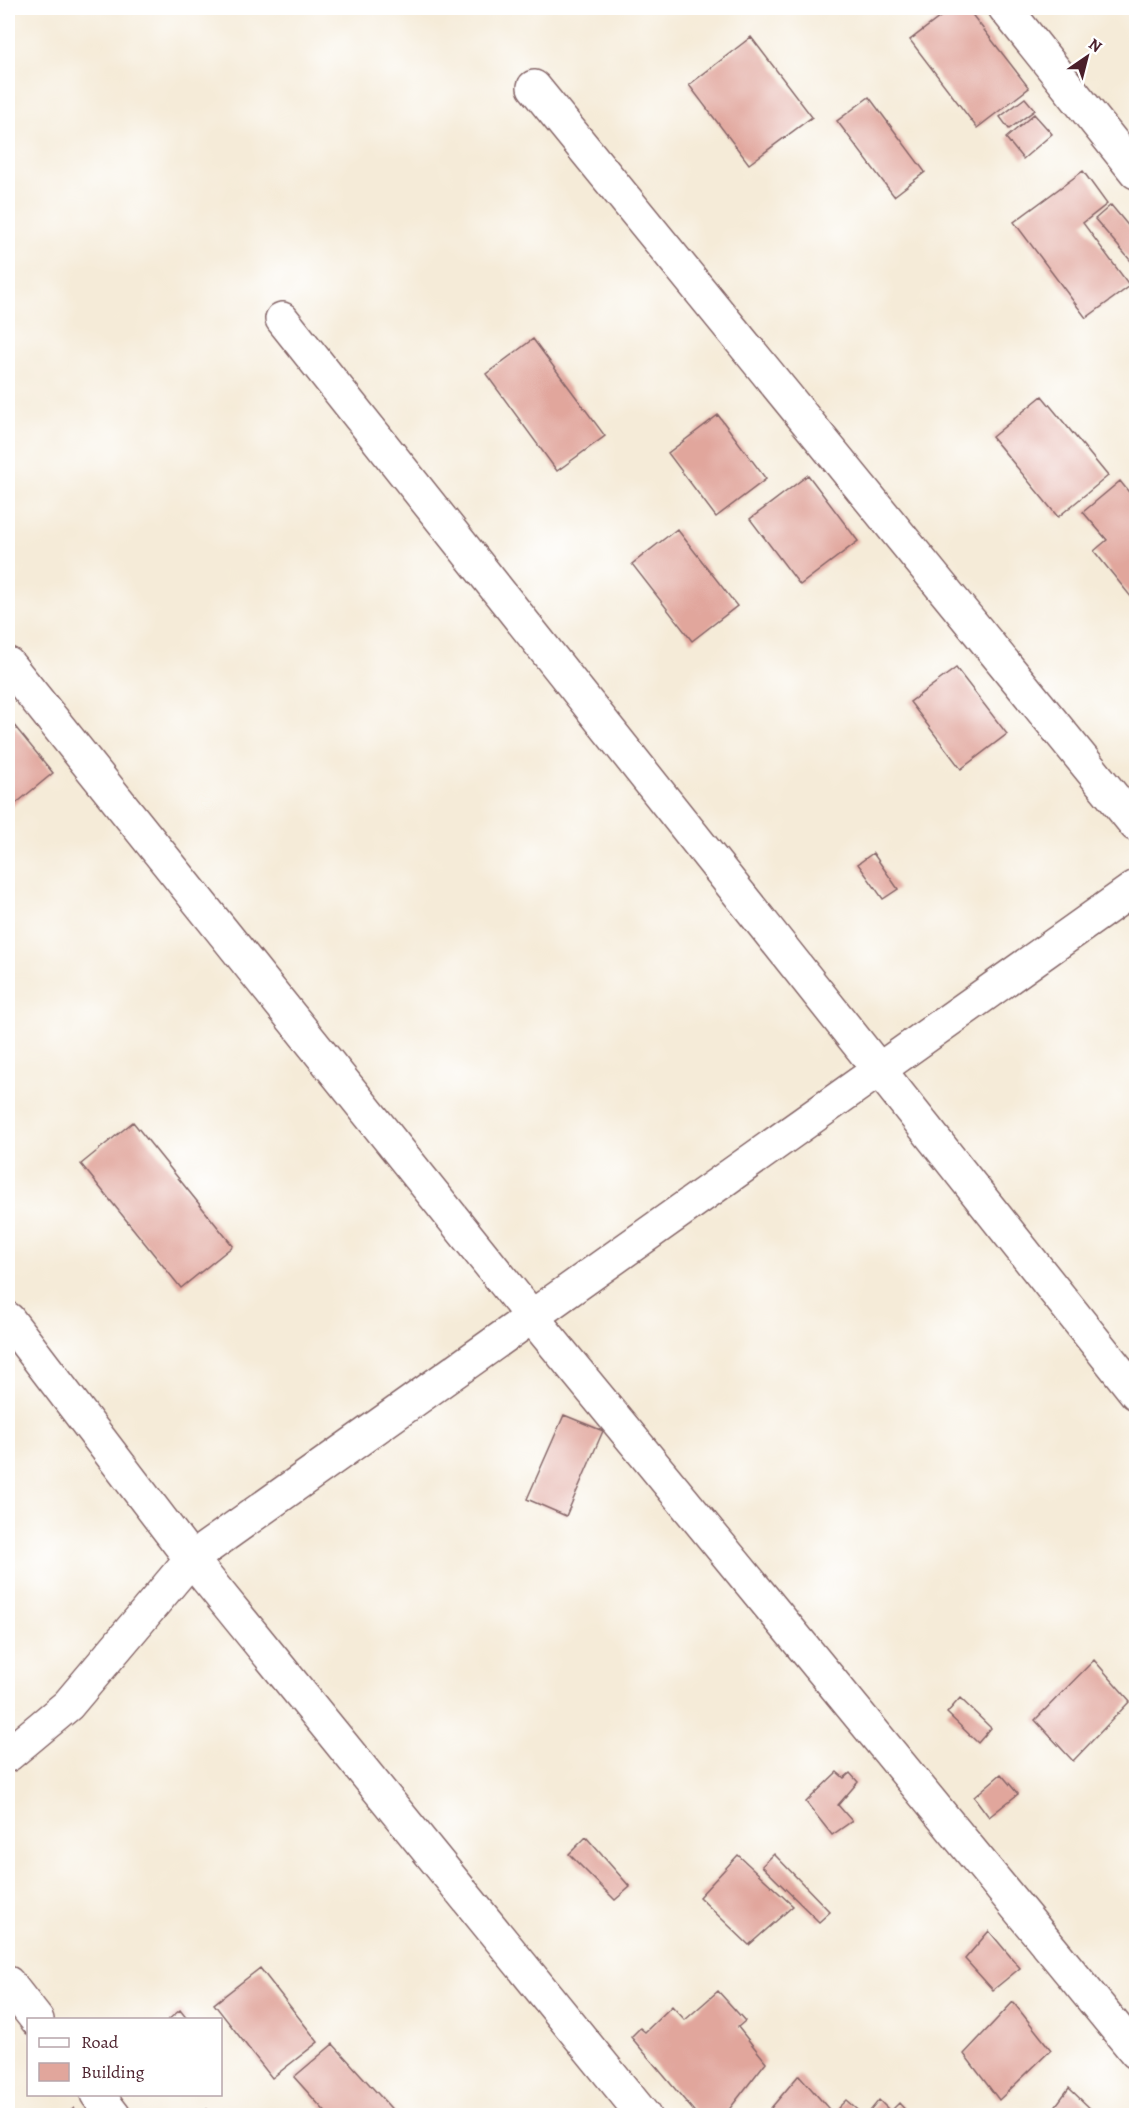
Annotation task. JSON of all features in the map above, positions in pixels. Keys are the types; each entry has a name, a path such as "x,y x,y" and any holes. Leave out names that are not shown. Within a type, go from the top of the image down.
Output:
{"street":[{"path":"1005,8 1137,172"},
{"path":"534,87 1137,825"},
{"path":"282,319 1137,1393"},
{"path":"8,663 532,1317 1137,2052"},
{"path":"8,1755 68,1705 191,1558 1137,887"},
{"path":"8,1319 191,1558 644,2115"},
{"path":"8,1983 36,2018"},
{"path":"100,2096 114,2115"}],"building":[{"path":"952,8 967,8 1029,88 977,128 910,40"},
{"path":"751,37 812,117 749,164 689,85"},
{"path":"869,97 925,172 894,196 837,121"},
{"path":"1025,98 1035,110 1009,129 1000,117"},
{"path":"1034,114 1052,134 1023,159 1006,138"},
{"path":"1083,171 1107,204 1083,223 1130,286 1086,318 1014,222"},
{"path":"1111,205 1136,235 1136,267 1095,219"},
{"path":"533,339 605,436 557,471 486,374"},
{"path":"1042,396 1108,476 1058,517 992,437"},
{"path":"718,415 766,479 716,517 668,453"},
{"path":"808,475 858,541 800,585 750,519"},
{"path":"1120,481 1136,501 1136,603 1094,551 1107,540 1083,512"},
{"path":"677,529 737,606 692,641 632,564"},
{"path":"956,668 1007,734 961,769 910,702"},
{"path":"8,718 53,773 8,810"},
{"path":"873,853 898,889 883,899 858,864"},
{"path":"133,1122 233,1246 181,1288 81,1164"},
{"path":"564,1415 603,1431 566,1516 527,1499"},
{"path":"1094,1660 1130,1701 1073,1761 1035,1720"},
{"path":"960,1698 991,1728 978,1743 947,1713"},
{"path":"837,1772 844,1778 850,1773 858,1782 838,1805 852,1821 832,1835 806,1802"},
{"path":"1001,1774 1018,1794 989,1817 974,1797"},
{"path":"586,1837 630,1887 615,1900 569,1854"},
{"path":"774,1854 830,1912 819,1922 762,1866"},
{"path":"738,1855 793,1906 749,1945 699,1897"},
{"path":"989,1931 1020,1968 993,1990 965,1959"},
{"path":"260,1968 318,2042 272,2078 214,2004"},
{"path":"718,1991 745,2021 738,2027 766,2062 724,2116 698,2116 631,2037 640,2028 645,2032 672,2006 685,2020"},
{"path":"1013,2002 1051,2050 999,2100 964,2054"},
{"path":"180,2010 186,2018 170,2018"},
{"path":"333,2044 398,2116 329,2116 294,2077"},
{"path":"799,2075 835,2116 779,2116 771,2108"},
{"path":"1069,2088 1098,2116 1048,2116"},
{"path":"846,2100 864,2116 844,2116 838,2108"},
{"path":"879,2100 888,2109 881,2116 866,2116"},
{"path":"899,2103 911,2116 886,2116"},
{"path":"74,2108 79,2116 64,2116"},
{"path":"207,2109 212,2116 197,2116"}]}
